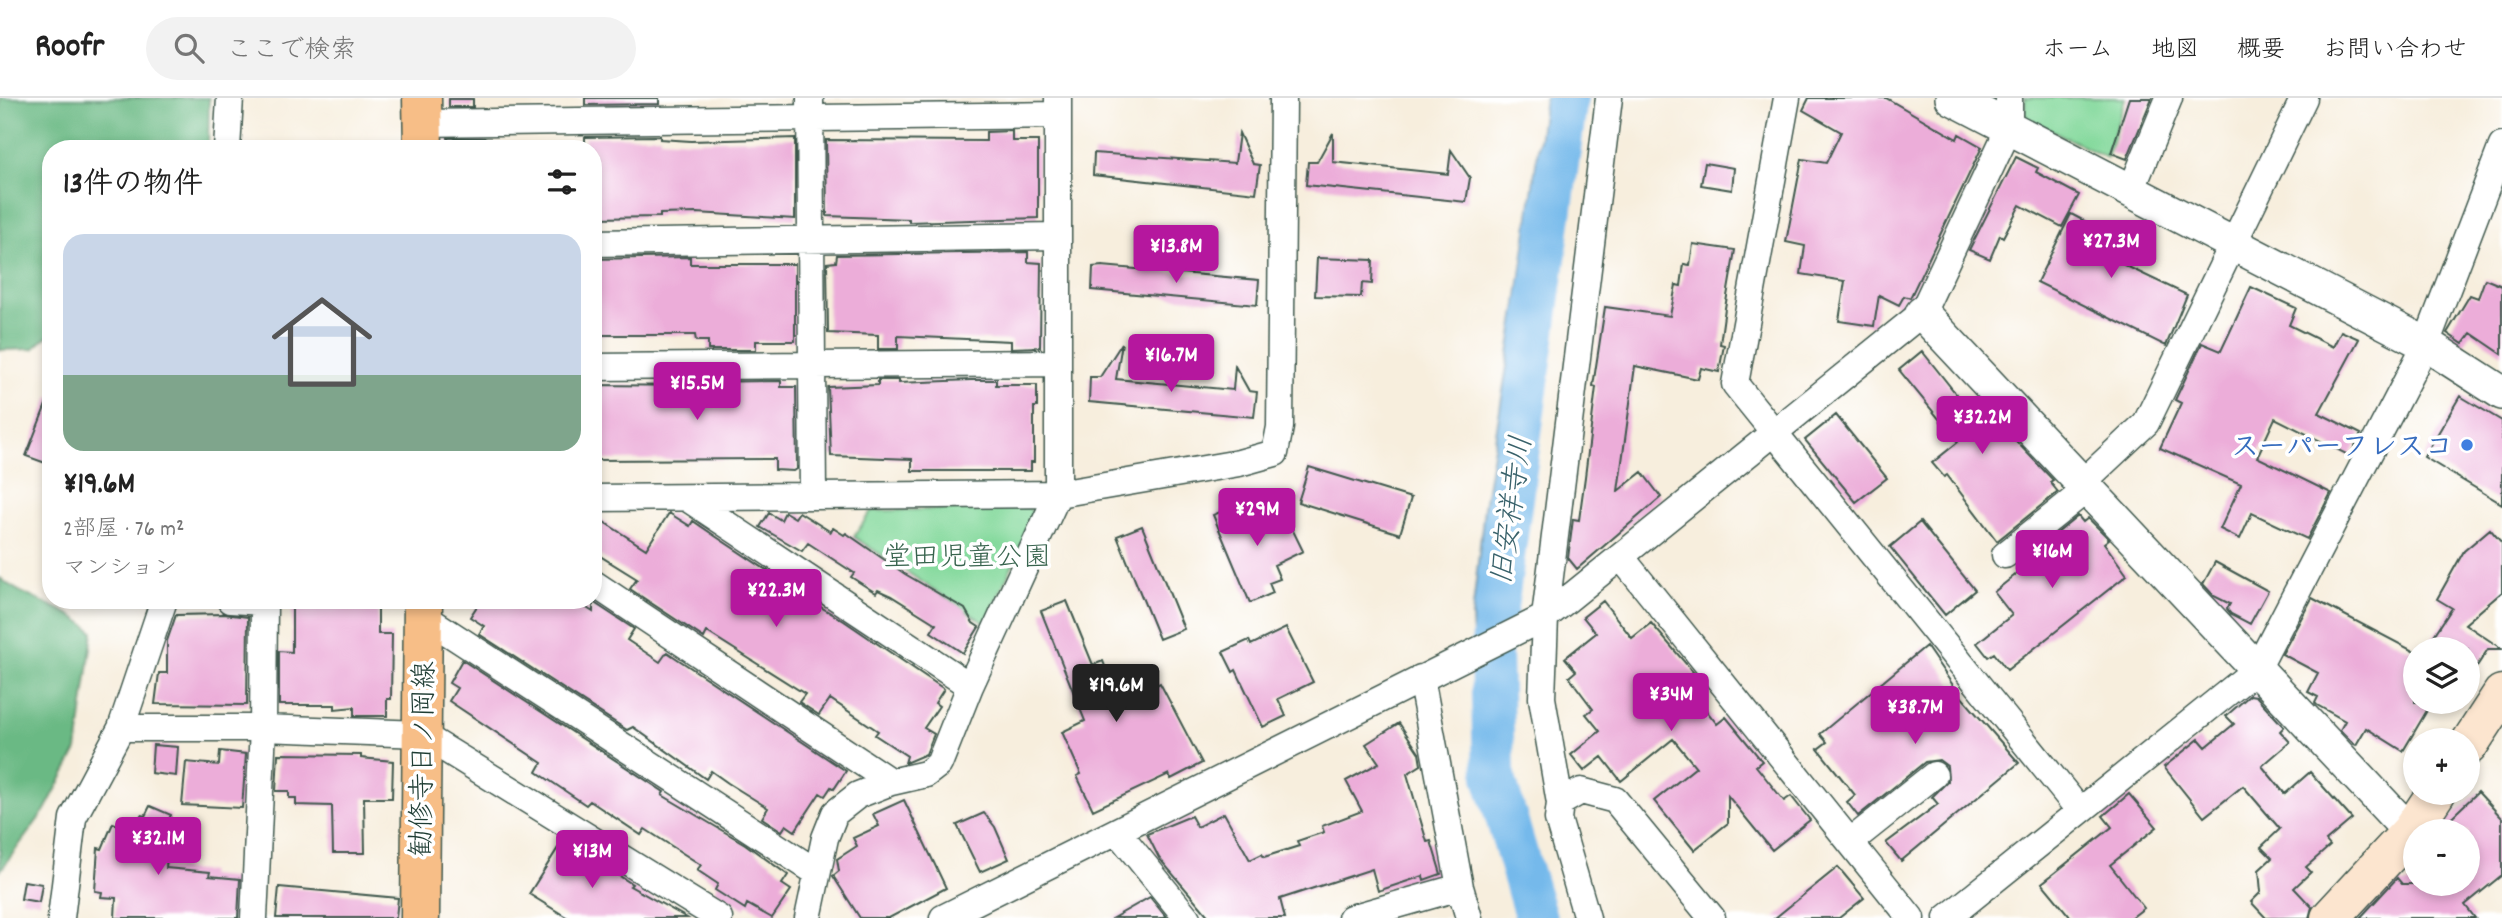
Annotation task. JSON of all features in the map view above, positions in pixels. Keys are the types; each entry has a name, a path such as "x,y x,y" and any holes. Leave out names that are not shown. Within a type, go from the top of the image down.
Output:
{"main road":[{"name":"勧修寺日ノ岡線","path":"420,918 423,609"},
{"path":"2480,728 2502,694"},
{"path":"2330,918 2403,840"}],"street":[{"path":"228,140 230,98"},
{"path":"602,498 1058,494 1239,463 1275,453 1280,427 1283,98"},
{"path":"1587,918 1558,819 1560,803 1542,698 1545,617 1609,98"},
{"path":"1787,98 1735,384 2080,811"},
{"path":"1952,98 2009,113 2131,191 2426,344 2502,393"},
{"path":"2131,191 2169,98"},
{"path":"2005,555 2085,486 2146,424 2304,98"},
{"path":"422,123 810,108 1058,106 1058,494 970,686 939,764 926,775 891,782 858,795 835,813 825,838 808,918"},
{"path":"810,108 813,496"},
{"path":"943,918 1545,617 1923,313 2009,113"},
{"path":"1947,918 2257,669 2426,344 2502,146"},
{"path":"602,243 811,242 1058,236"},
{"path":"1923,313 2403,825"},
{"path":"602,367 1058,363"},
{"path":"685,497 703,506 970,686"},
{"path":"1621,557 1911,918"},
{"path":"602,589 891,782"},
{"path":"61,918 74,818 121,728 161,609"},
{"path":"254,918 263,728 264,609"},
{"path":"424,609 817,873"},
{"path":"1421,678 1460,887 1469,918"},
{"path":"121,728 263,728 422,734 719,918"},
{"path":"1850,842 1934,775"},
{"path":"1560,803 1581,791 1615,800 1712,918"},
{"path":"1117,831 1187,918"},
{"path":"1351,918 1460,887"}],"green space":[{"path":"0,98 209,98 208,140 42,140 42,341 33,349 0,350"},
{"path":"2025,98 2125,98 2107,158 2025,117"},
{"name":"堂田児童公園","path":"1028,507 1035,515 986,624 854,537 871,511"},
{"path":"0,578 42,602 42,609 57,609 83,623 93,632 77,750 45,810 0,871"}],"water":[{"path":"1545,98 1572,98 1571,109 1550,167 1546,253 1532,291 1524,343 1495,553 1487,675 1497,747 1498,808 1511,864 1530,918 1517,918 1481,777 1472,617 1484,508 1517,305"}],"building":[{"path":"585,98 659,98 659,104 585,105"},
{"path":"1809,98 1886,98 1957,139 1959,134 1982,147 1910,298 1904,296 1899,305 1879,295 1874,326 1839,321 1845,281 1801,274 1805,246 1786,242 1802,159 1826,163 1841,132 1803,110"},
{"path":"2129,98 2152,98 2127,159 2111,153"},
{"path":"449,99 473,99 473,107 449,107"},
{"path":"1012,131 1012,141 1038,141 1038,218 909,222 909,219 827,216 826,140 986,141 986,132"},
{"path":"1239,133 1253,164 1260,165 1256,193 1093,175 1094,153 1235,163"},
{"path":"1333,133 1333,162 1448,174 1451,150 1470,178 1466,202 1306,185 1308,162 1317,162"},
{"path":"660,136 660,139 691,141 795,138 795,219 697,213 660,214 660,217 602,218 602,140 585,140 585,137"},
{"path":"448,138 485,138 485,140"},
{"path":"2016,157 2038,168 2036,172 2079,195 2062,227 2020,205 2003,237 2000,235 1990,259 1969,250"},
{"path":"1705,163 1734,168 1732,190 1701,185"},
{"path":"2071,214 2111,235 2115,226 2138,238 2124,265 2187,295 2166,346 2037,282"},
{"path":"1693,244 1735,250 1720,344 1724,345 1719,372 1701,368 1698,379 1635,366 1618,491 1642,472 1661,497 1577,569 1568,558 1573,519 1579,520 1596,387 1593,386 1605,307 1670,316 1676,285 1681,286 1684,264 1690,265"},
{"path":"1028,252 1028,262 1041,263 1040,347 1011,348 1011,341 898,336 898,349 878,349 878,335 828,333 827,263 836,262 837,255"},
{"path":"690,257 690,264 795,264 795,341 756,341 756,350 708,350 708,341 696,341 695,335 602,335 602,259"},
{"path":"1317,258 1373,260 1372,284 1362,283 1361,297 1315,296"},
{"path":"1093,267 1259,280 1257,305 1092,290"},
{"path":"2485,279 2502,286 2502,354 2471,333 2463,344 2447,333 2470,295 2478,298"},
{"path":"2251,287 2296,308 2289,325 2333,347 2341,331 2359,339 2319,413 2361,434 2350,456 2275,418 2257,457 2331,493 2307,539 2252,513 2240,539 2220,529 2241,484 2160,448 2181,403 2175,400 2202,343 2221,351"},
{"path":"1122,343 1116,379 1233,390 1235,366 1249,391 1257,392 1254,417 1089,402 1090,377 1100,377"},
{"path":"1922,351 1980,424 1991,415 2053,480 2050,482 2058,492 1997,541 1947,475 1944,477 1932,463 1958,442 1899,370"},
{"path":"878,380 899,380 899,383 996,380 996,385 1037,385 1037,407 1034,407 1034,462 1031,462 1031,471 912,471 912,459 831,456 828,387 878,385"},
{"path":"781,381 781,387 796,387 797,469 775,470 775,459 602,460 602,385 696,386 696,382"},
{"name":"スーパーフレスコ","path":"2460,396 2502,421 2502,504 2424,457"},
{"path":"42,415 42,462 26,456"},
{"path":"1836,415 1887,478 1856,502 1805,440"},
{"path":"1309,467 1411,498 1400,534 1298,502"},
{"path":"1237,505 1242,517 1253,512 1258,523 1283,510 1303,551 1274,565 1280,579 1269,583 1273,593 1250,603 1213,515"},
{"path":"785,512 795,518 799,512 831,532 833,528 844,535 846,533 905,574 965,609 973,623 979,627 963,653 931,632 936,624 891,596 878,590 876,593 851,577 854,573 808,543 802,551 760,527 769,513 781,520"},
{"path":"669,513 690,526 693,521 780,579 779,582 844,621 944,689 935,703 939,706 924,728 934,734 926,754 905,763 907,756 875,735 878,731 830,699 819,715 799,702 805,694 707,632 704,638 630,589 637,579 602,557 602,521 646,549"},
{"path":"2078,516 2083,522 2088,518 2109,539 2104,543 2127,575 2007,670 1994,653 1988,657 1977,643 2012,615 1994,592 2019,572 2017,566"},
{"path":"1920,522 1975,590 1945,615 1890,547"},
{"path":"1142,526 1184,629 1159,639 1117,536"},
{"path":"2490,529 2502,543 2502,592 2465,624 2502,649 2488,649 2480,661 2480,637 2433,637 2452,608 2437,599 2464,551"},
{"path":"2215,562 2268,591 2250,624 2231,614 2227,609 2230,604 2214,596 2203,584"},
{"path":"2312,598 2403,646 2403,714 2425,714 2417,728 2403,728 2403,751 2366,728 2356,745 2354,744 2340,730 2345,721 2317,705 2315,703 2318,697 2308,692 2318,673 2282,654"},
{"path":"1067,601 1093,665 1103,661 1119,704 1160,683 1202,763 1171,779 1169,774 1093,810 1077,776 1081,774 1062,732 1085,721 1041,611"},
{"path":"1603,601 1632,638 1651,623 1705,686 1694,695 1717,724 1726,717 1762,761 1756,766 1784,801 1791,796 1810,820 1772,850 1728,796 1728,823 1694,850 1654,801 1696,767 1673,739 1621,781 1602,757 1584,771 1571,755 1600,731 1586,714 1593,709 1569,677 1576,671 1565,658 1596,633 1583,617"},
{"path":"602,608 634,629 627,640 660,662 667,652 846,771 834,789 831,787 825,796 820,793 795,831 786,825 782,831 762,818 768,808 711,771 706,779 633,727 627,730 479,634 484,626 470,617 475,609 588,609 593,612 593,609"},
{"path":"292,609 378,609 378,634 392,634 391,699 387,699 387,716 354,716 354,707 335,709 335,705 279,705 279,651 292,652"},
{"path":"224,614 248,617 247,705 155,704 159,673 167,673 167,641 176,615"},
{"path":"1286,628 1313,682 1278,699 1286,716 1263,727 1236,670 1233,672 1223,652 1249,640 1251,645"},
{"path":"1926,646 1959,694 2019,763 1901,861 1886,843 1938,804 1932,797 1948,781 1947,766 1939,760 1925,762 1858,816 1847,802 1855,795 1818,749 1827,742 1820,734"},
{"path":"462,660 664,792 662,795 745,844 788,875 782,884 791,890 772,918 747,904 745,909 715,890 718,884 697,870 701,865 645,829 641,835 590,801 586,805 537,772 542,763 449,701 457,688 449,683"},
{"path":"2250,695 2256,696 2284,727 2280,731 2290,742 2262,766 2285,794 2310,772 2352,819 2326,841 2330,846 2306,867 2311,872 2294,888 2312,907 2309,918 2266,918 2251,902 2261,892 2259,870 2272,858 2261,847 2280,829 2243,786 2204,817 2164,767 2199,739 2206,747 2234,724 2226,716"},
{"path":"1399,723 1419,753 1421,765 1407,774 1427,842 1431,841 1441,874 1424,880 1423,876 1378,891 1372,869 1280,899 1285,918 1210,918 1159,858 1147,834 1191,816 1197,827 1224,813 1250,860 1262,854 1264,857 1299,846 1297,841 1324,832 1322,826 1362,811 1346,781 1379,763 1366,744"},
{"path":"153,745 178,747 176,776 151,773"},
{"path":"220,751 246,754 242,808 182,805 186,762 219,765"},
{"path":"278,754 361,755 361,758 393,761 392,798 364,798 365,853 333,853 332,806 296,805 296,798 289,798 289,791 276,791"},
{"path":"2129,794 2157,827 2110,865 2144,908 2131,918 2071,918 2042,883 2112,827 2103,816"},
{"path":"2480,794 2502,818 2502,875 2480,893 2480,819 2450,819 2464,805 2480,805"},
{"path":"904,800 946,888 889,918 860,918 833,876 839,871 837,859 857,846 853,838 879,826 873,814"},
{"path":"150,806 171,815 154,854 167,855 166,868 210,872 209,876 240,879 238,918 115,918 116,898 101,897 102,892 95,891 98,848 102,849 113,823 121,826 123,819 138,822"},
{"path":"984,813 995,827 1009,859 980,872 957,825"},
{"path":"563,840 632,884 630,886 687,918 568,918 529,894"},
{"path":"1838,867 1864,898 1839,918 1775,918"},
{"path":"2397,878 2402,884 2403,896 2476,896 2465,905 2475,918 2360,918"},
{"path":"24,881 42,884 39,902 21,899"},
{"path":"279,887 398,898 396,918 276,918"},
{"path":"1150,897 1167,918 1113,918"}],"waterway":[{"name":"旧安祥寺川","path":"1536,918 1494,776 1491,651 1567,98"}],"place":[{"name":"スーパーフレスコ","path":"2467,445"}]}
